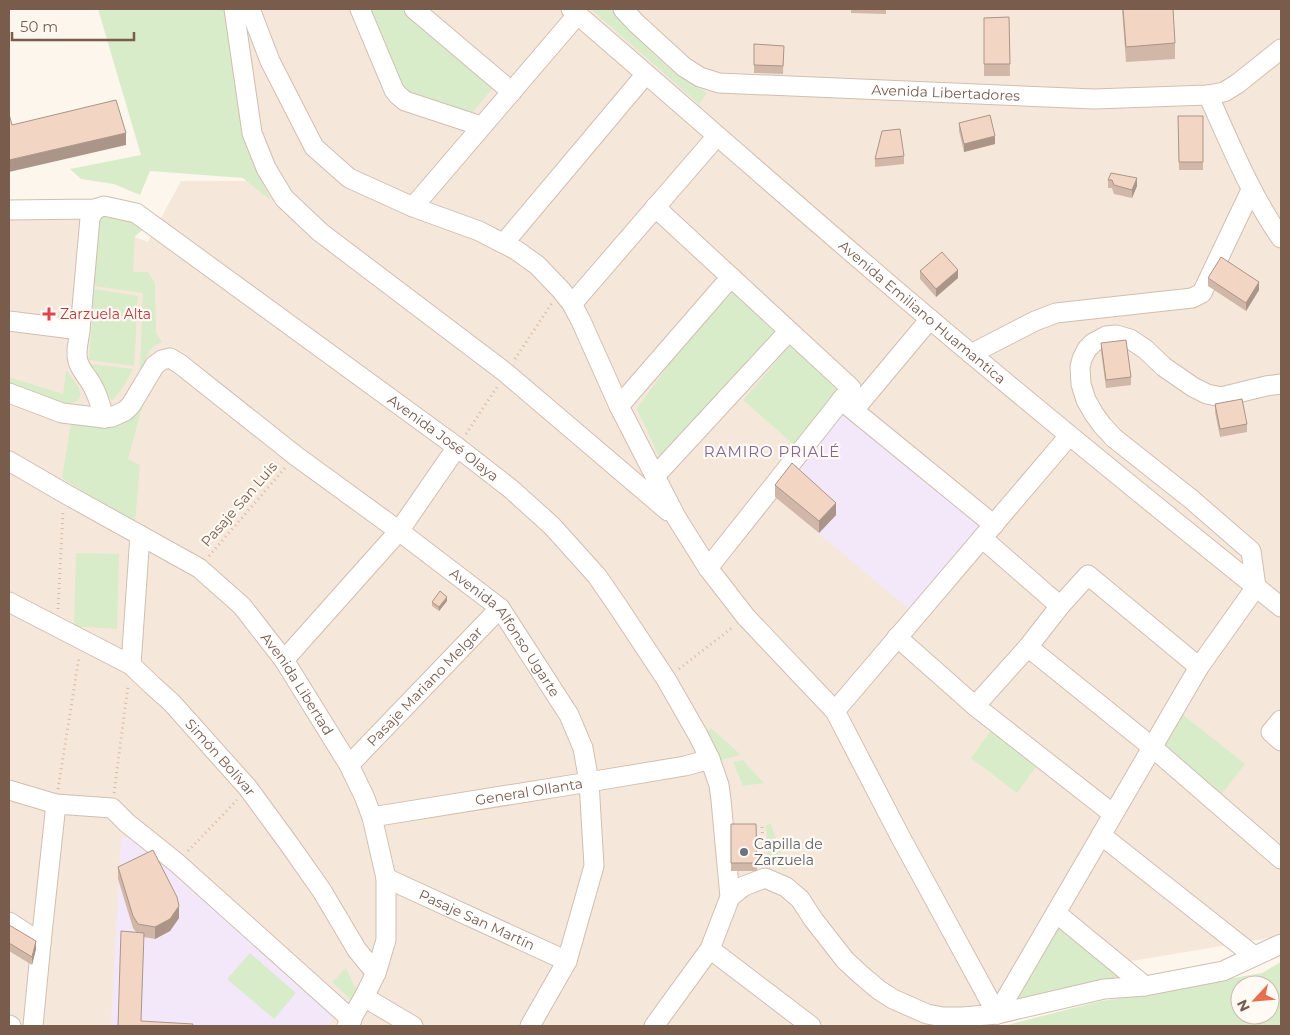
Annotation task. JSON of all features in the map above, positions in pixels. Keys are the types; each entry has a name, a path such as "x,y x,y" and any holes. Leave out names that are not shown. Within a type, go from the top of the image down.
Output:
{"street":[{"path":"234,9 252,133 266,168 284,198 320,232 506,373 676,517"},
{"path":"250,9 270,61 314,147 349,178 413,207 479,231 504,243 537,265 561,290 565,306 581,321 619,406 676,517 708,568 746,617 835,711 901,838 997,1014"},
{"path":"360,9 394,90 398,95 405,101 481,126"},
{"path":"414,9 512,92"},
{"name":"Avenida Libertadores","path":"623,9 684,67 700,77 719,83 1094,99 1208,96 1224,92 1237,84 1281,49"},
{"path":"413,207 512,92 574,12"},
{"name":"Avenida Emiliano Huamantica","path":"574,12 971,354 1281,607"},
{"path":"504,243 646,74"},
{"path":"1208,96 1251,190 1281,238"},
{"path":"565,306 717,136"},
{"path":"971,354 1035,321 1056,313 1192,298 1202,293 1251,190"},
{"name":"Avenida José Olaya","path":"9,210 94,209 104,206 136,214 457,447 511,489 552,526 597,576 617,605 666,679 710,759 719,785 730,897"},
{"path":"655,207 788,331 849,400 988,531 1060,606"},
{"path":"9,393 62,413 104,418 96,392 77,360 90,218 94,209"},
{"path":"619,406 731,276"},
{"path":"708,568 849,400 930,319"},
{"path":"9,321 80,330"},
{"path":"655,476 788,331"},
{"path":"997,1014 1199,667 1256,587 1250,551 1191,499 1114,438 1102,425 1086,400 1081,384 1080,367 1084,354 1093,343 1106,336 1116,335 1130,339 1145,349 1164,367 1193,387 1207,394 1221,398 1281,384"},
{"name":"Avenida Alfonso Ugarte","path":"104,418 112,417 125,411 136,398 155,365 162,360 170,358 296,456 500,608 569,715 583,748 589,782 594,866 567,960 530,1026"},
{"path":"835,711 1070,436"},
{"path":"284,660 399,531 457,447"},
{"name":"Avenida Libertad","path":"9,460 64,493 199,568 242,606 284,660 349,765 372,817 386,878 386,940 376,972 350,1023"},
{"path":"131,665 140,535"},
{"path":"975,706 1088,576 1199,667"},
{"name":"Simón Bolívar","path":"9,602 131,665 172,703 248,788 322,891 357,950 376,972"},
{"name":"Pasaje Mariano Melgar","path":"349,765 500,608"},
{"path":"898,637 975,706 1113,814"},
{"path":"1028,647 1152,747 1281,859"},
{"path":"1281,720 1271,732 1281,741"},
{"name":"General Ollanta","path":"372,817 684,766 710,759"},
{"path":"12,788 56,804 112,808 127,823 177,863 350,1023"},
{"path":"34,1026 56,804"},
{"path":"1101,835 1254,956"},
{"name":"Pasaje San Martín","path":"386,878 567,960"},
{"path":"654,1026 710,949 730,897 744,886 765,878 793,892 846,960 860,974 892,999 927,1014 943,1017 997,1014 1104,989 1145,986 1223,971 1281,944"},
{"path":"1056,913 1145,986"},
{"path":"9,922 41,943"},
{"path":"710,949 812,1026"},
{"path":"364,997 413,1026"}],"path":[{"path":"553,301 565,306"},
{"name":"Pasaje San Luis","path":"199,568 296,456"},
{"path":"57,627 64,493"},
{"path":"666,679 746,617"},
{"path":"56,804 82,639"},
{"path":"112,808 131,665"},
{"path":"177,863 248,788"},
{"path":"762,827 765,878"}],"shaded area":[{"path":"244,9 1281,9 1281,936 1043,976 995,1026 9,1026 9,209 56,207 148,242 181,181 252,181"},
{"path":"846,410 982,523 910,610 775,497"},
{"path":"135,837 333,1017 331,1026 111,1026 121,839"}],"green space":[{"path":"98,9 224,9 244,140 271,201 243,178 150,171 140,195 114,184 81,179 70,169 141,155"},
{"path":"364,9 411,9 497,83 467,119 399,89"},
{"path":"591,9 610,9 665,65 707,93 699,104"},
{"path":"111,214 132,220 144,229 135,236 133,272 148,272 155,283 156,333 162,342 149,352 143,369 140,369 143,293 95,286 94,225 101,215"},
{"path":"94,289 138,296 134,366 89,360"},
{"path":"734,291 775,327 772,335 742,367 662,463 637,409 685,343"},
{"path":"793,342 844,386 793,444 743,400"},
{"path":"90,364 133,369 124,386 112,401"},
{"path":"66,370 78,386 81,394 78,401 67,404 9,385 9,377 63,394"},
{"path":"143,404 128,459 140,465 135,524 62,478 71,424 102,426 118,422"},
{"path":"76,553 119,554 117,629 74,626"},
{"path":"1182,714 1245,764 1218,799 1152,747"},
{"path":"711,728 741,755 718,761 704,732"},
{"path":"992,729 1038,764 1017,793 971,758"},
{"path":"743,760 764,783 743,786 733,762"},
{"path":"771,824 786,870 767,863 766,825"},
{"path":"1056,913 1145,986 997,1014"},
{"path":"250,953 296,993 274,1019 227,979"},
{"path":"1281,962 1281,1026 1003,1026 1101,1001 1230,979 1230,1025 1280,1025 1280,975 1251,975 1262,973"},
{"path":"346,968 358,993 351,1000 332,982"}],"building":[{"path":"1123,9 1173,9 1175,43 1126,47"},
{"path":"1009,17 1010,64 984,64 984,18"},
{"path":"754,44 784,46 783,66 754,65"},
{"path":"116,100 126,133 9,160 9,114 12,125"},
{"path":"990,115 995,136 964,144 959,123"},
{"path":"1178,116 1203,116 1203,162 1179,162"},
{"path":"900,129 904,156 875,159 882,131"},
{"path":"1111,173 1137,178 1132,190 1114,185 1112,180 1108,180"},
{"path":"942,252 958,270 936,289 920,271"},
{"path":"1221,257 1259,282 1246,303 1208,278"},
{"path":"1126,340 1131,377 1106,380 1101,343"},
{"path":"1242,399 1247,424 1220,429 1215,404"},
{"path":"792,463 836,503 819,521 775,485"},
{"path":"440,591 447,597 439,607 432,602"},
{"name":"Capilla de Zarzuela","path":"731,824 756,824 757,863 731,863"},
{"path":"153,850 177,897 179,906 170,919 155,927 138,924 133,916 118,867"},
{"path":"9,925 36,941 32,957 9,943"},
{"path":"121,931 144,933 141,1021 193,1024 192,1026 118,1026"}],"place":[{"name":"Zarzuela Alta","path":"49,314"},
{"name":"Capilla de Zarzuela","path":"744,852"}],"district":[{"name":"RAMIRO PRIALÉ","path":"772,452"}]}
